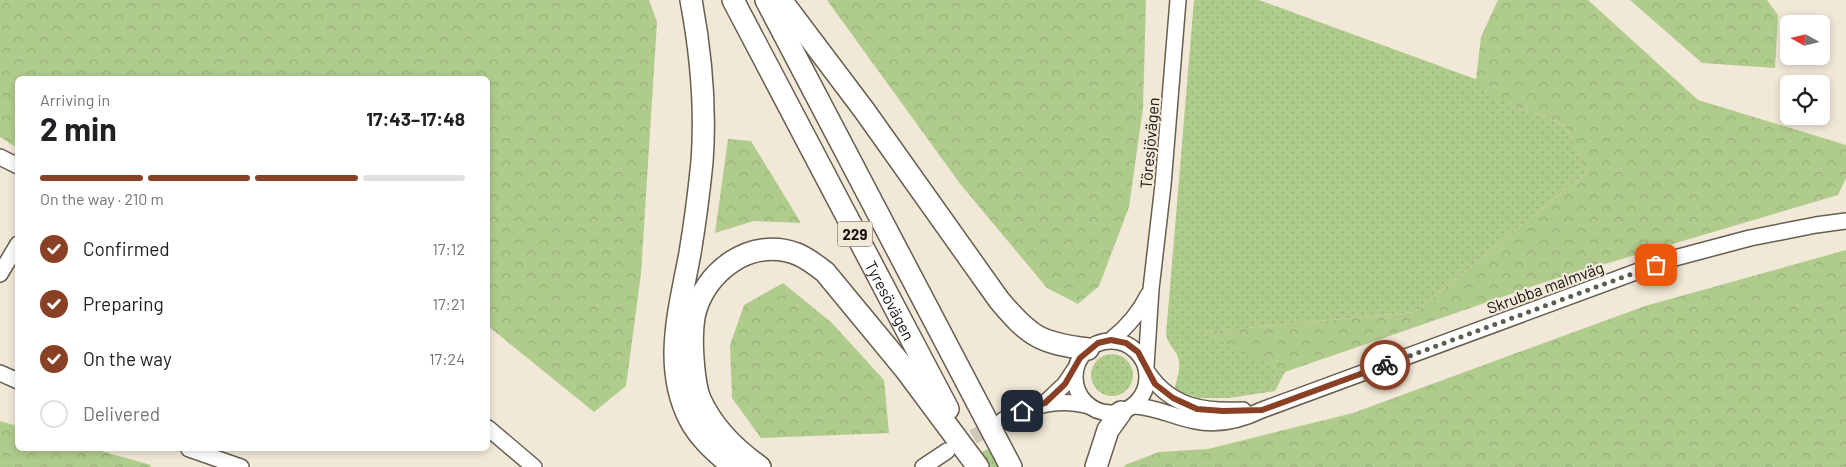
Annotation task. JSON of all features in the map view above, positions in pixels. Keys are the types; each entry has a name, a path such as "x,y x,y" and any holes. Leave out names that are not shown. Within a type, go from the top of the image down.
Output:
{"highway":[{"path":"691,0 702,77 702,162 690,250 675,334 674,359 676,382 690,420 699,435 733,467"},
{"name":"Tyresövägen","path":"733,0 978,467"},
{"name":"Tyresövägen","path":"766,0 1011,467"},
{"path":"781,0 864,110 999,300 1017,322 1032,334 1047,342 1088,349"},
{"path":"760,467 725,437 710,417 700,398 694,372 692,342 694,316 708,283 720,269 733,260 747,253 763,250 780,250 796,253 825,272 905,369 978,467"},
{"path":"1096,467 1108,430 1128,409"}],"street":[{"name":"Töresjövägen","path":"1147,369 1151,289 1163,185 1178,0"},
{"path":"0,157 15,164"},
{"name":"Skrubba malmväg","path":"1128,409 1146,407 1195,421 1213,422 1243,419 1262,410 1671,260 1750,238 1846,221"},
{"path":"0,274 15,249"},
{"name":"Töresjövägen","path":"1111,340 1134,318 1151,289"},
{"path":"1003,420 1045,403 1075,402 1111,413 1128,409 1143,397 1147,387 1147,369 1138,352 1126,343 1111,340 1098,343 1088,349 1080,358 1065,384 1045,403"},
{"path":"1075,369 1075,381 1080,395 1089,406"},
{"name":"Skrubba malmväg","path":"1147,369 1155,384 1165,393 1197,409 1223,411 1262,410"},
{"path":"0,373 15,380"},
{"path":"490,430 534,467"},
{"path":"194,451 207,457 241,467"},
{"path":"923,467 948,451"}],"green space":[{"path":"0,0 649,0 657,22 641,274 626,386 594,412 490,328 490,76 15,76 15,147 0,137"},
{"path":"827,0 1146,0 1143,108 1129,207 1099,286 1078,304 1047,288 961,185"},
{"path":"1194,0 1259,0 1478,80 1513,106 1547,117 1566,127 1587,172 1415,312 1204,332 1285,372 1275,391 1229,398 1199,398 1174,390 1179,372 1179,362 1166,335"},
{"path":"1498,0 1588,0 1698,100 1846,145 1846,178 1838,195 1551,280 1285,372 1203,332 1415,312 1587,172 1566,127 1547,117 1513,106 1487,94 1476,80 1481,37"},
{"path":"1630,0 1767,0 1778,15 1775,68 1702,63"},
{"path":"728,139 751,141 801,223 754,221 715,233"},
{"path":"1846,250 1846,467 1124,467 1159,452 1208,449 1353,413 1645,306"},
{"path":"783,283 832,323 884,380 889,433 761,438 732,398 730,345 744,305"},
{"path":"1112,354 1127,360 1133,375 1127,390 1112,396 1097,390 1091,375 1097,360"},
{"path":"0,421 15,425 15,451 101,451 151,465 150,467 0,467"},
{"path":"990,448 1000,467 989,467 982,452"}],"tunnel":[{"path":"953,448 999,423"}],"way so far":[{"path":"1385,365 1656,265"}],"route":[{"path":"1022,411 1045,403 1065,384 1080,358 1088,349 1098,343 1111,340 1126,343 1138,352 1155,384 1165,393 1197,409 1223,411 1262,410 1385,365"}]}
